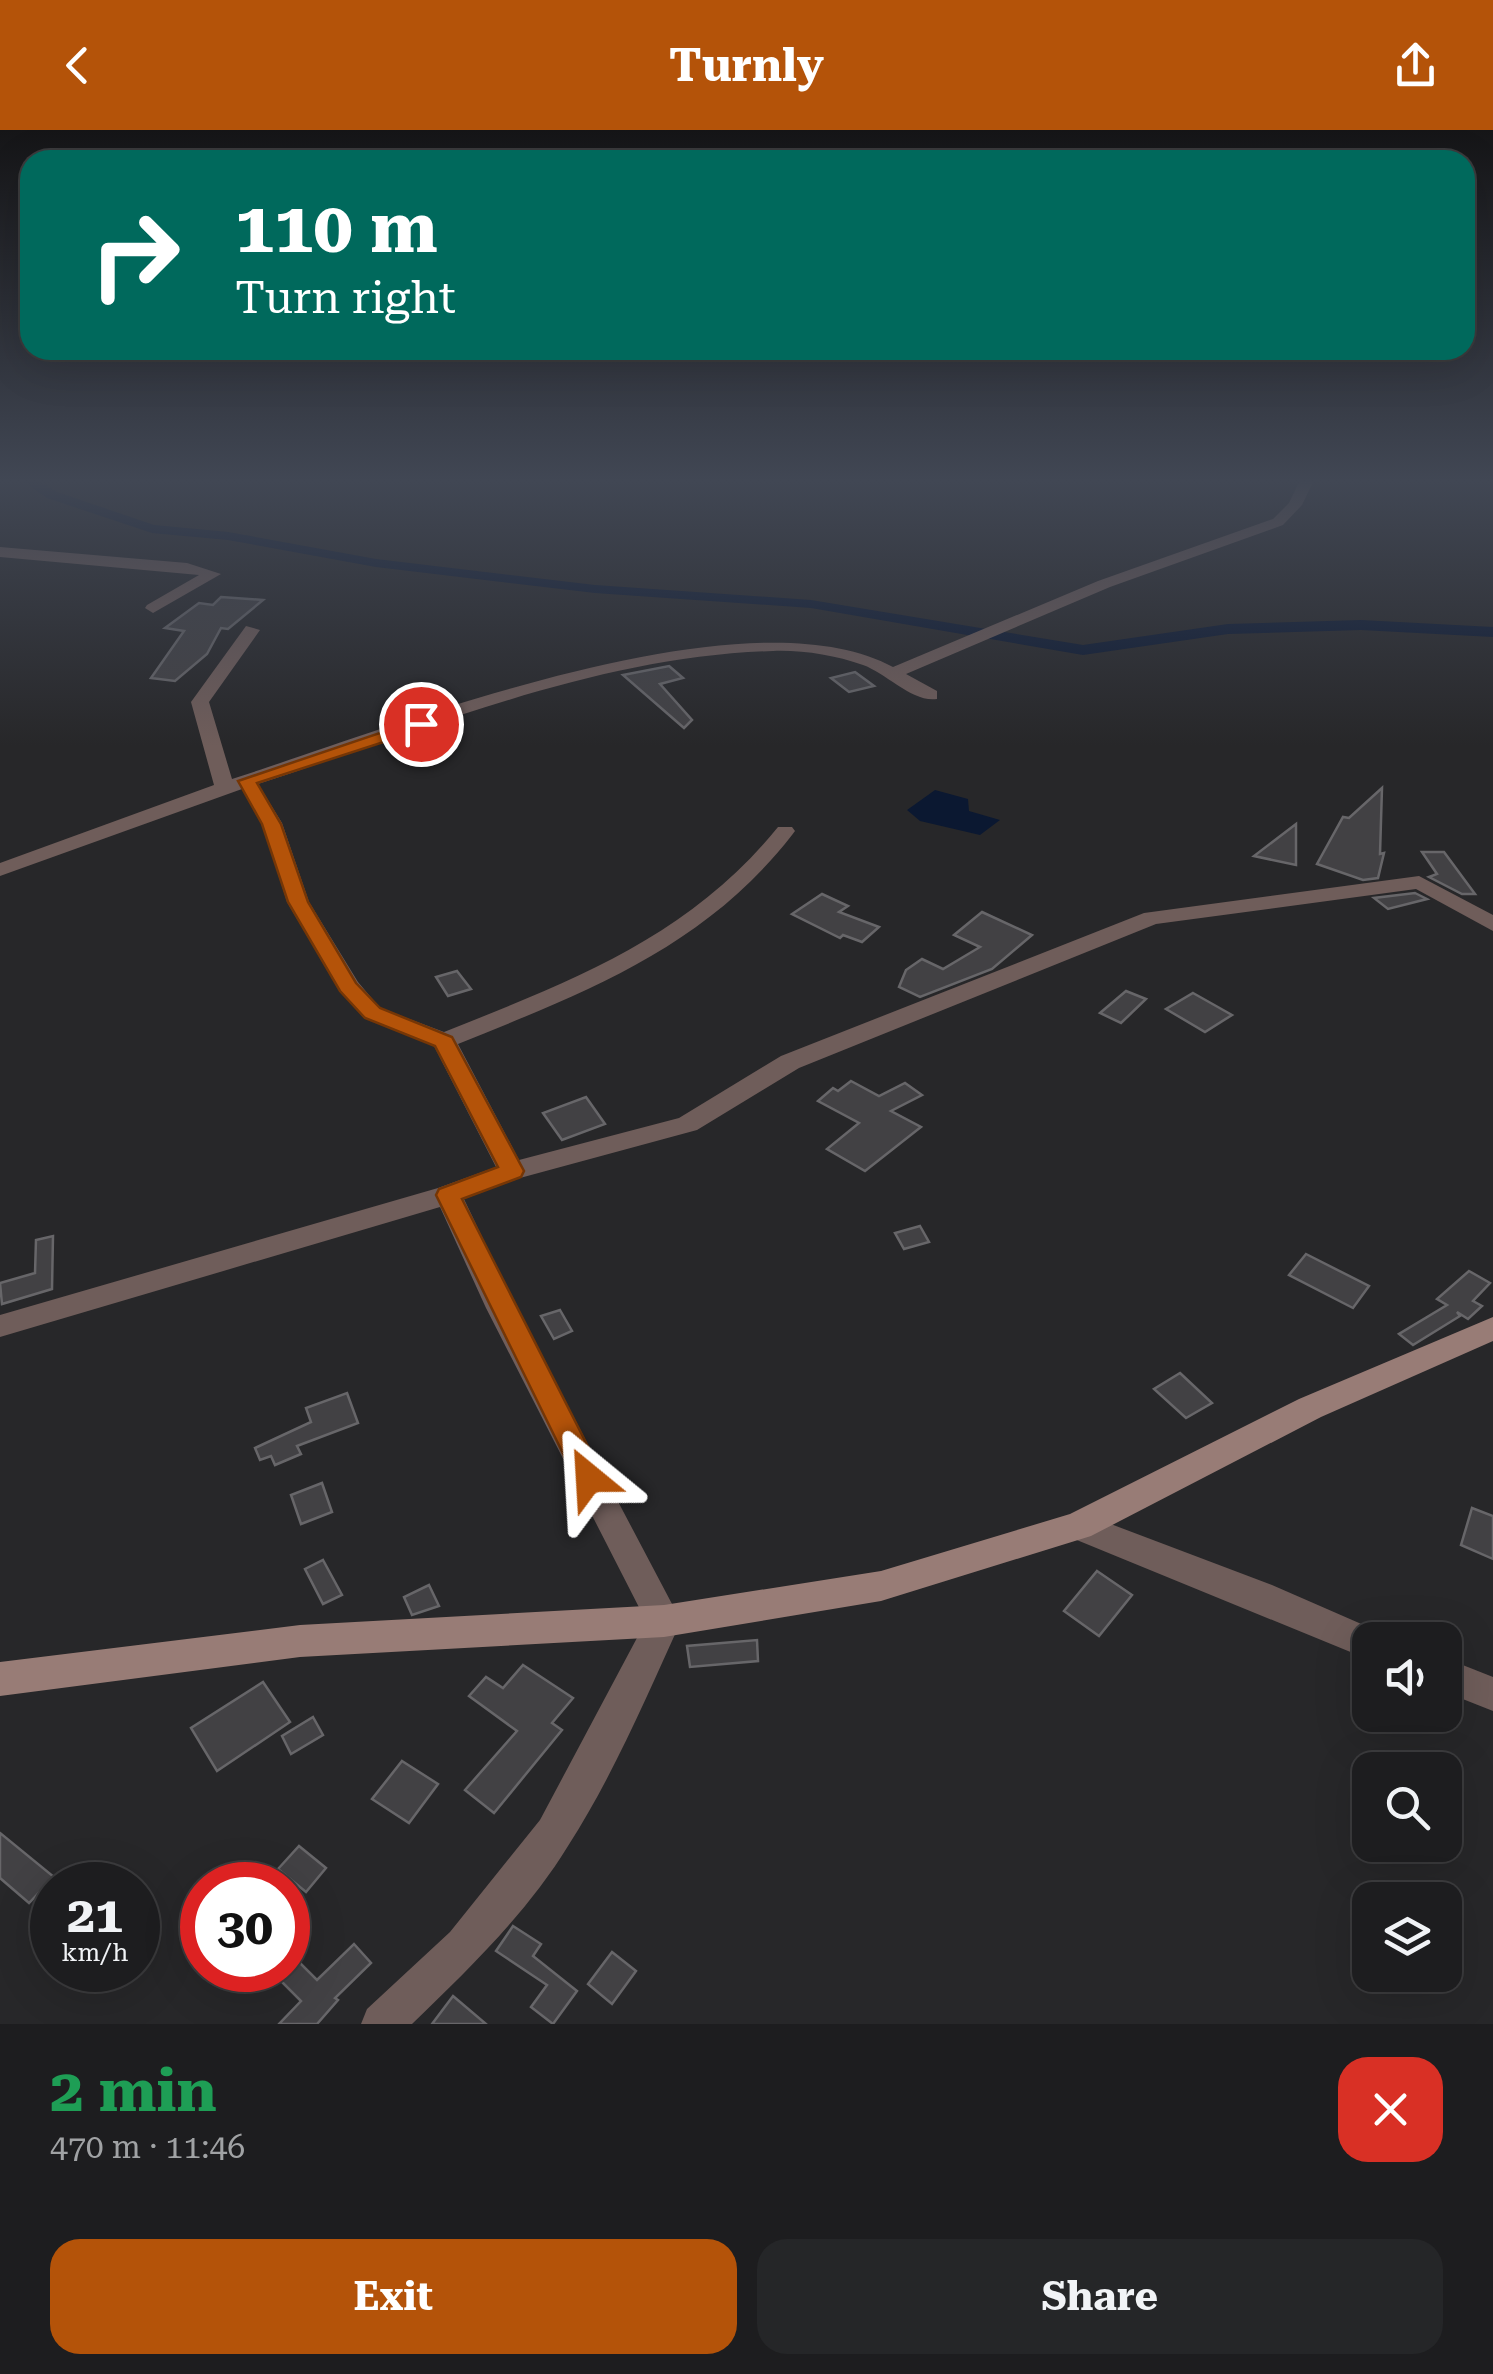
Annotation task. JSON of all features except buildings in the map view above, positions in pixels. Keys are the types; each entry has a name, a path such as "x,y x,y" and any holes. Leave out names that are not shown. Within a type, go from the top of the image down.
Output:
{"main road":[{"path":"0,1679 300,1641 664,1621 881,1586 1079,1526 1310,1408 1493,1328"}],"street":[{"path":"153,608 214,574 189,568"},
{"path":"894,673 1148,568"},
{"path":"252,630 200,702 236,785 272,824 298,902 348,986 372,1013 444,1042 512,1171"},
{"path":"0,870 236,785 560,680 664,658 770,646 808,647 871,662 931,695"},
{"path":"444,1042 583,985 700,917 739,885 784,832"},
{"path":"0,1326 448,1195 512,1171 688,1124 790,1062 1152,918 1419,882 1493,924"},
{"path":"382,2024 464,1946 554,1834 664,1621 501,1308 448,1195"},
{"path":"1079,1526 1352,1636"},
{"path":"1462,1682 1493,1694"}],"water":[{"path":"935,790 968,799 969,811 1000,820 980,835 920,821 907,810"}],"waterway":[{"path":"421,568 595,589 811,604 1083,650 1228,629 1361,625 1493,632"}],"route":[{"path":"421,724 247,781 272,824 298,902 348,986 372,1013 444,1042 512,1171 448,1195 589,1478"}]}
